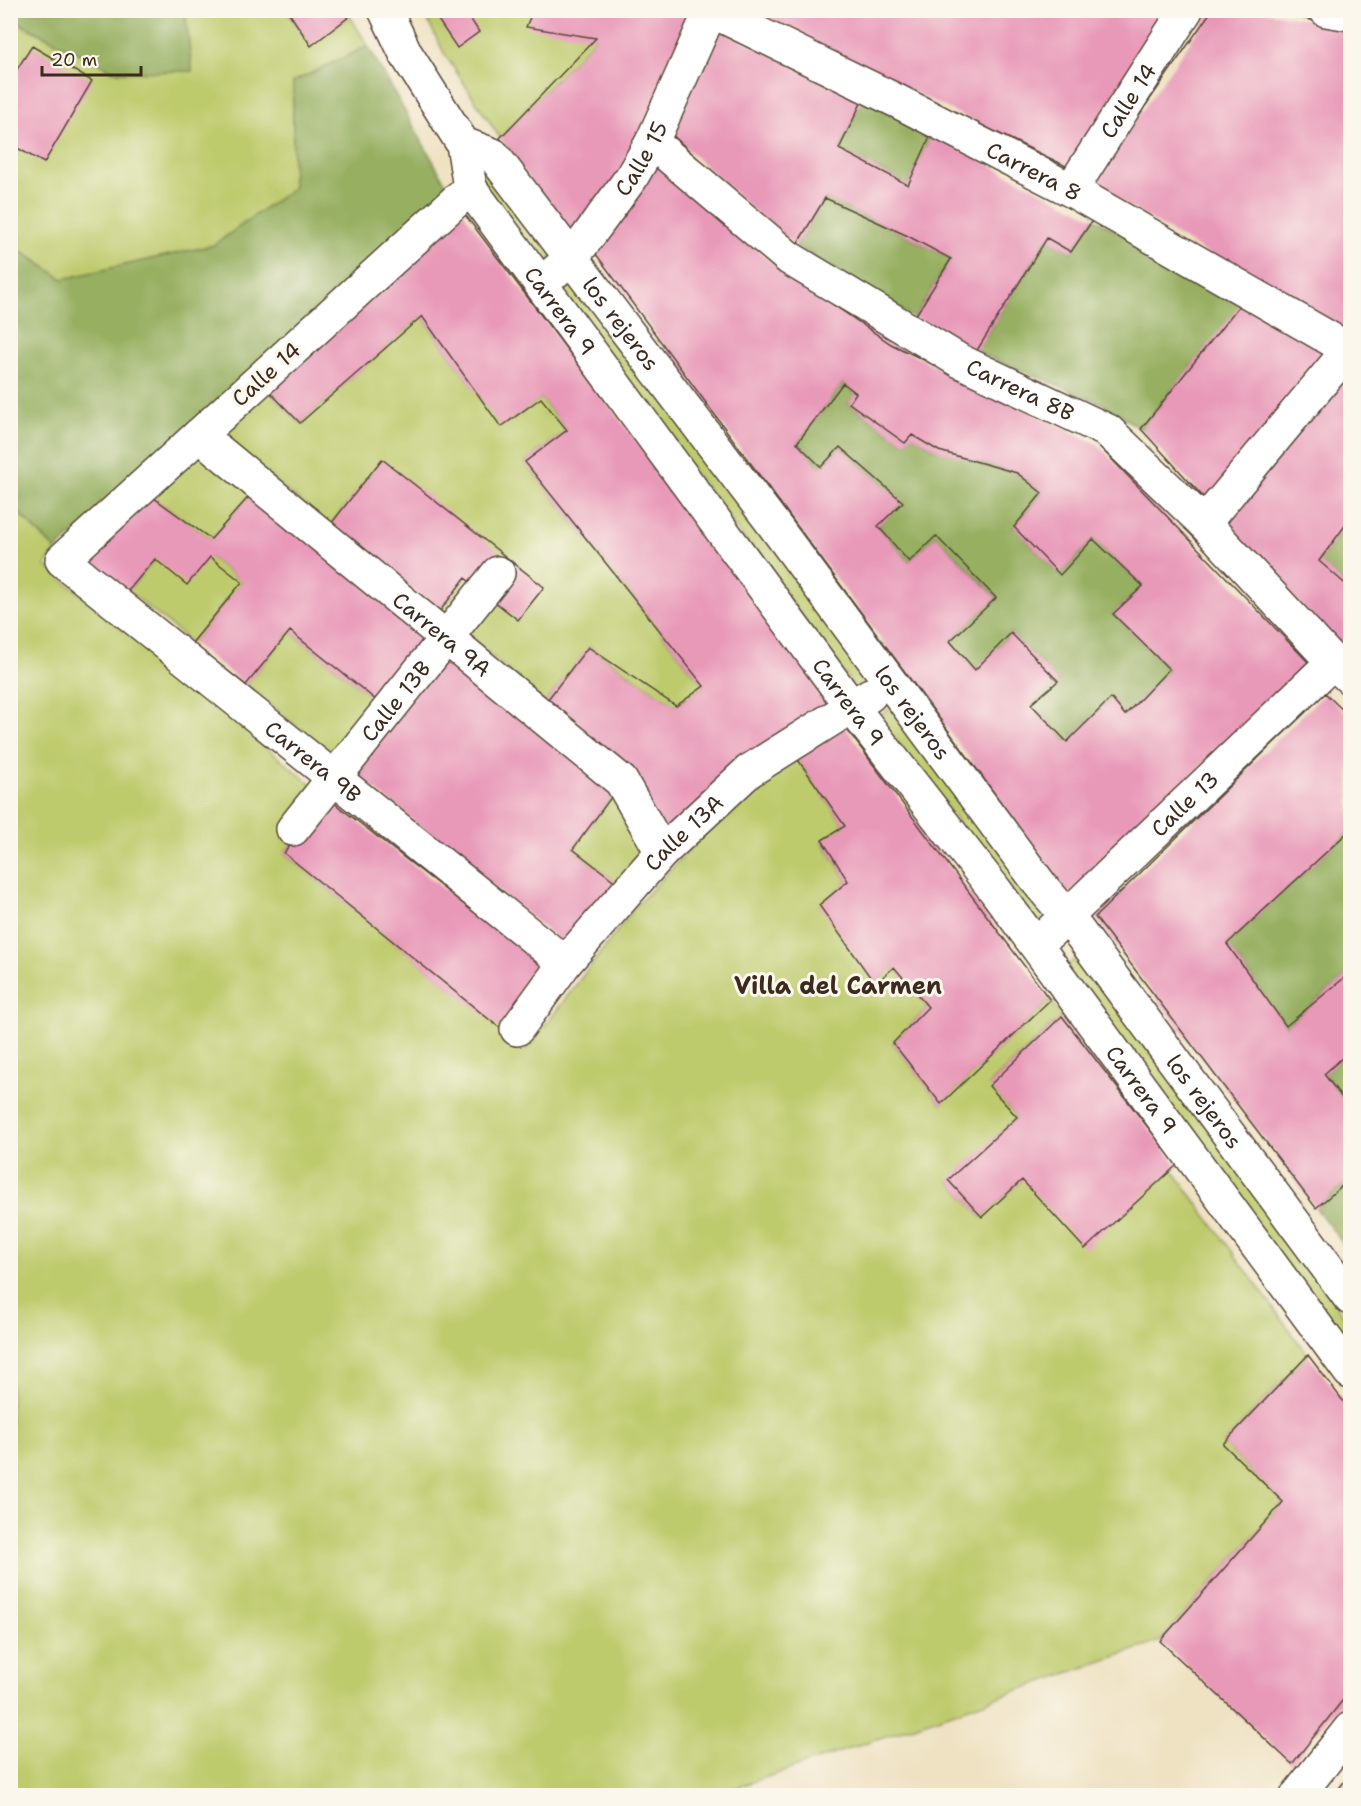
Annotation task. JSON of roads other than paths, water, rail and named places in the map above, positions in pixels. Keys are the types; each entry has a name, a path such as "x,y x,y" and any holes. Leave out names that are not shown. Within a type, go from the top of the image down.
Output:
{"street":[{"name":"Carrera 9","path":"385,10 406,54 463,144 470,188 851,706 996,890 1350,1372"},
{"name":"Calle 14","path":"1071,190 1186,10"},
{"path":"1326,10 1350,14"},
{"name":"Carrera 8","path":"710,11 897,101 1071,190 1349,349"},
{"name":"Calle 15","path":"541,284 572,258 631,178 652,142 710,11"},
{"name":"Carrera 8B","path":"652,142 789,258 960,361 1108,431 1204,523 1342,670"},
{"name":"los rejeros","path":"463,144 494,155 771,520 1035,878 1067,916 1350,1298"},
{"name":"Calle 14","path":"62,560 470,188"},
{"path":"1204,523 1349,349"},
{"name":"Carrera 9A","path":"199,435 621,781 662,852"},
{"name":"Carrera 9B","path":"62,560 565,963"},
{"name":"Calle 13B","path":"293,830 498,573"},
{"name":"Calle 13","path":"1036,946 1342,670"},
{"name":"Calle 13A","path":"517,1029 565,963 662,852 749,771 851,706 892,683"},
{"path":"1297,1796 1350,1729"}],"district":[{"name":"Villa del Carmen","path":"838,986"}]}
